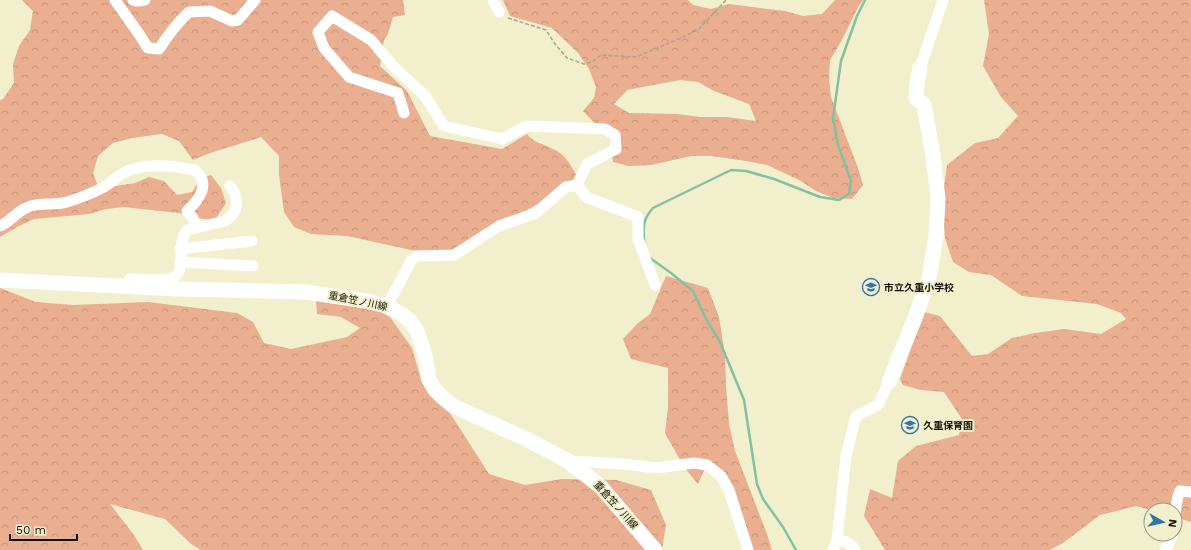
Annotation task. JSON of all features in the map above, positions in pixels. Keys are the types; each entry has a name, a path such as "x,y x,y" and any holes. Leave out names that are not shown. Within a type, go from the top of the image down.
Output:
{"main road":[{"path":"889,382 915,318 929,278 936,237 938,199 933,154 924,105 916,98 920,68"},
{"name":"重倉笠ノ川線","path":"0,280 306,292 366,301 387,306 403,315 411,322 417,331 425,355 430,380 435,390 442,397 453,406 568,460 601,486 655,550"}],"street":[{"path":"115,0 140,34 148,48 159,49 169,32 189,12 210,12 232,21 238,20 255,0"},
{"path":"133,0 145,0"},
{"path":"493,0 499,12"},
{"path":"920,68 943,0"},
{"path":"404,113 398,93 349,77 324,48 318,32 332,16 371,40 394,66 425,96 444,126 502,140 527,126 605,129 615,135 616,149 587,164 576,185"},
{"path":"0,226 5,224 26,208 33,205 65,202 106,186 120,175 133,169 162,166 194,170 203,181 202,193 187,211 193,218 197,228"},
{"path":"576,185 586,197 638,217 638,239 655,285"},
{"path":"387,306 411,262 417,256 454,255 499,226 536,213 566,187 576,185"},
{"path":"124,286 130,279 167,279 175,277 179,273 180,249 183,236 187,230 224,221 234,212 237,205 236,193 230,186"},
{"path":"180,249 252,241"},
{"path":"180,262 253,266"},
{"path":"856,550 847,542 835,545 846,456 856,416 878,405 889,382"},
{"path":"568,460 656,468 694,463 707,465 721,476 729,490 748,550"},
{"path":"1177,502 1180,491 1191,492"}],"path":[{"path":"499,12 509,18 546,30 554,44 567,58 584,64 592,62 601,55 636,56 681,38 698,29 726,0"}],"green space":[{"path":"22,0 135,0 135,7 149,0 403,0 405,15 393,17 388,34 384,40 380,66 407,91 430,136 502,149 527,134 536,142 560,153 569,163 576,175 567,192 545,200 515,219 449,251 430,252 411,250 347,236 311,234 294,227 284,212 279,175 279,156 261,137 218,150 193,160 179,141 162,134 132,138 113,143 98,156 93,173 98,186 116,186 135,183 149,177 164,181 177,195 192,192 201,178 211,175 221,188 226,203 215,220 196,218 179,213 124,207 106,209 89,214 34,219 0,237 0,100 3,99 14,83 13,64 19,46 30,30 33,11"},
{"path":"503,0 688,0 693,5 711,9 729,4 785,11 803,16 822,14 835,0 863,0 830,60 829,79 831,97 863,185 852,199 833,198 816,191 799,180 767,165 746,161 712,156 691,156 651,165 629,166 613,162 611,140 583,111 594,98 596,87 589,69 578,53 552,28 510,16","holes":["680,80 698,82 714,91 749,104 756,121 727,117 629,113 614,104 627,90"]},
{"path":"984,0 1191,0 1191,522 1183,520 1183,502 1143,502 1143,508 1136,506 1100,515 1063,543 1050,550 885,550 864,516 870,489 892,498 898,461 916,446 959,435 962,419 944,392 921,390 903,385 900,379 924,312 940,316 972,356 988,354 1012,338 1035,333 1064,329 1101,334 1126,319 1121,313 1097,304 1022,296 991,275 969,272 953,262 945,238 942,202 947,165 975,143 998,138 1018,116 1001,97 983,66 989,34"},
{"path":"666,276 708,288 719,317 725,355 729,424 735,451 772,550 742,550 743,547 731,492 707,463 698,484 684,467 665,433 668,407 668,368 631,359 623,339 637,324 650,314"},
{"path":"0,288 36,302 73,305 148,302 237,313 253,322 264,343 291,349 347,337 360,328 341,317 317,314 316,299 357,300 390,317 412,348 422,383 448,410 489,474 525,485 562,479 616,480 651,490 666,525 662,550 201,550 191,544 165,519 110,504 134,535 143,550 0,550"}],"waterway":[{"path":"644,242 645,219 653,208 731,170 746,171 774,179 820,197 839,200 849,194 851,181 838,145 833,118 841,61 857,16 865,0"},
{"path":"650,258 693,291 706,319 720,342 744,400 757,484 763,499 783,527 796,550"}],"place":[{"name":"市立久重小学校","path":"871,287"},
{"name":"久重保育園","path":"910,425"}]}
